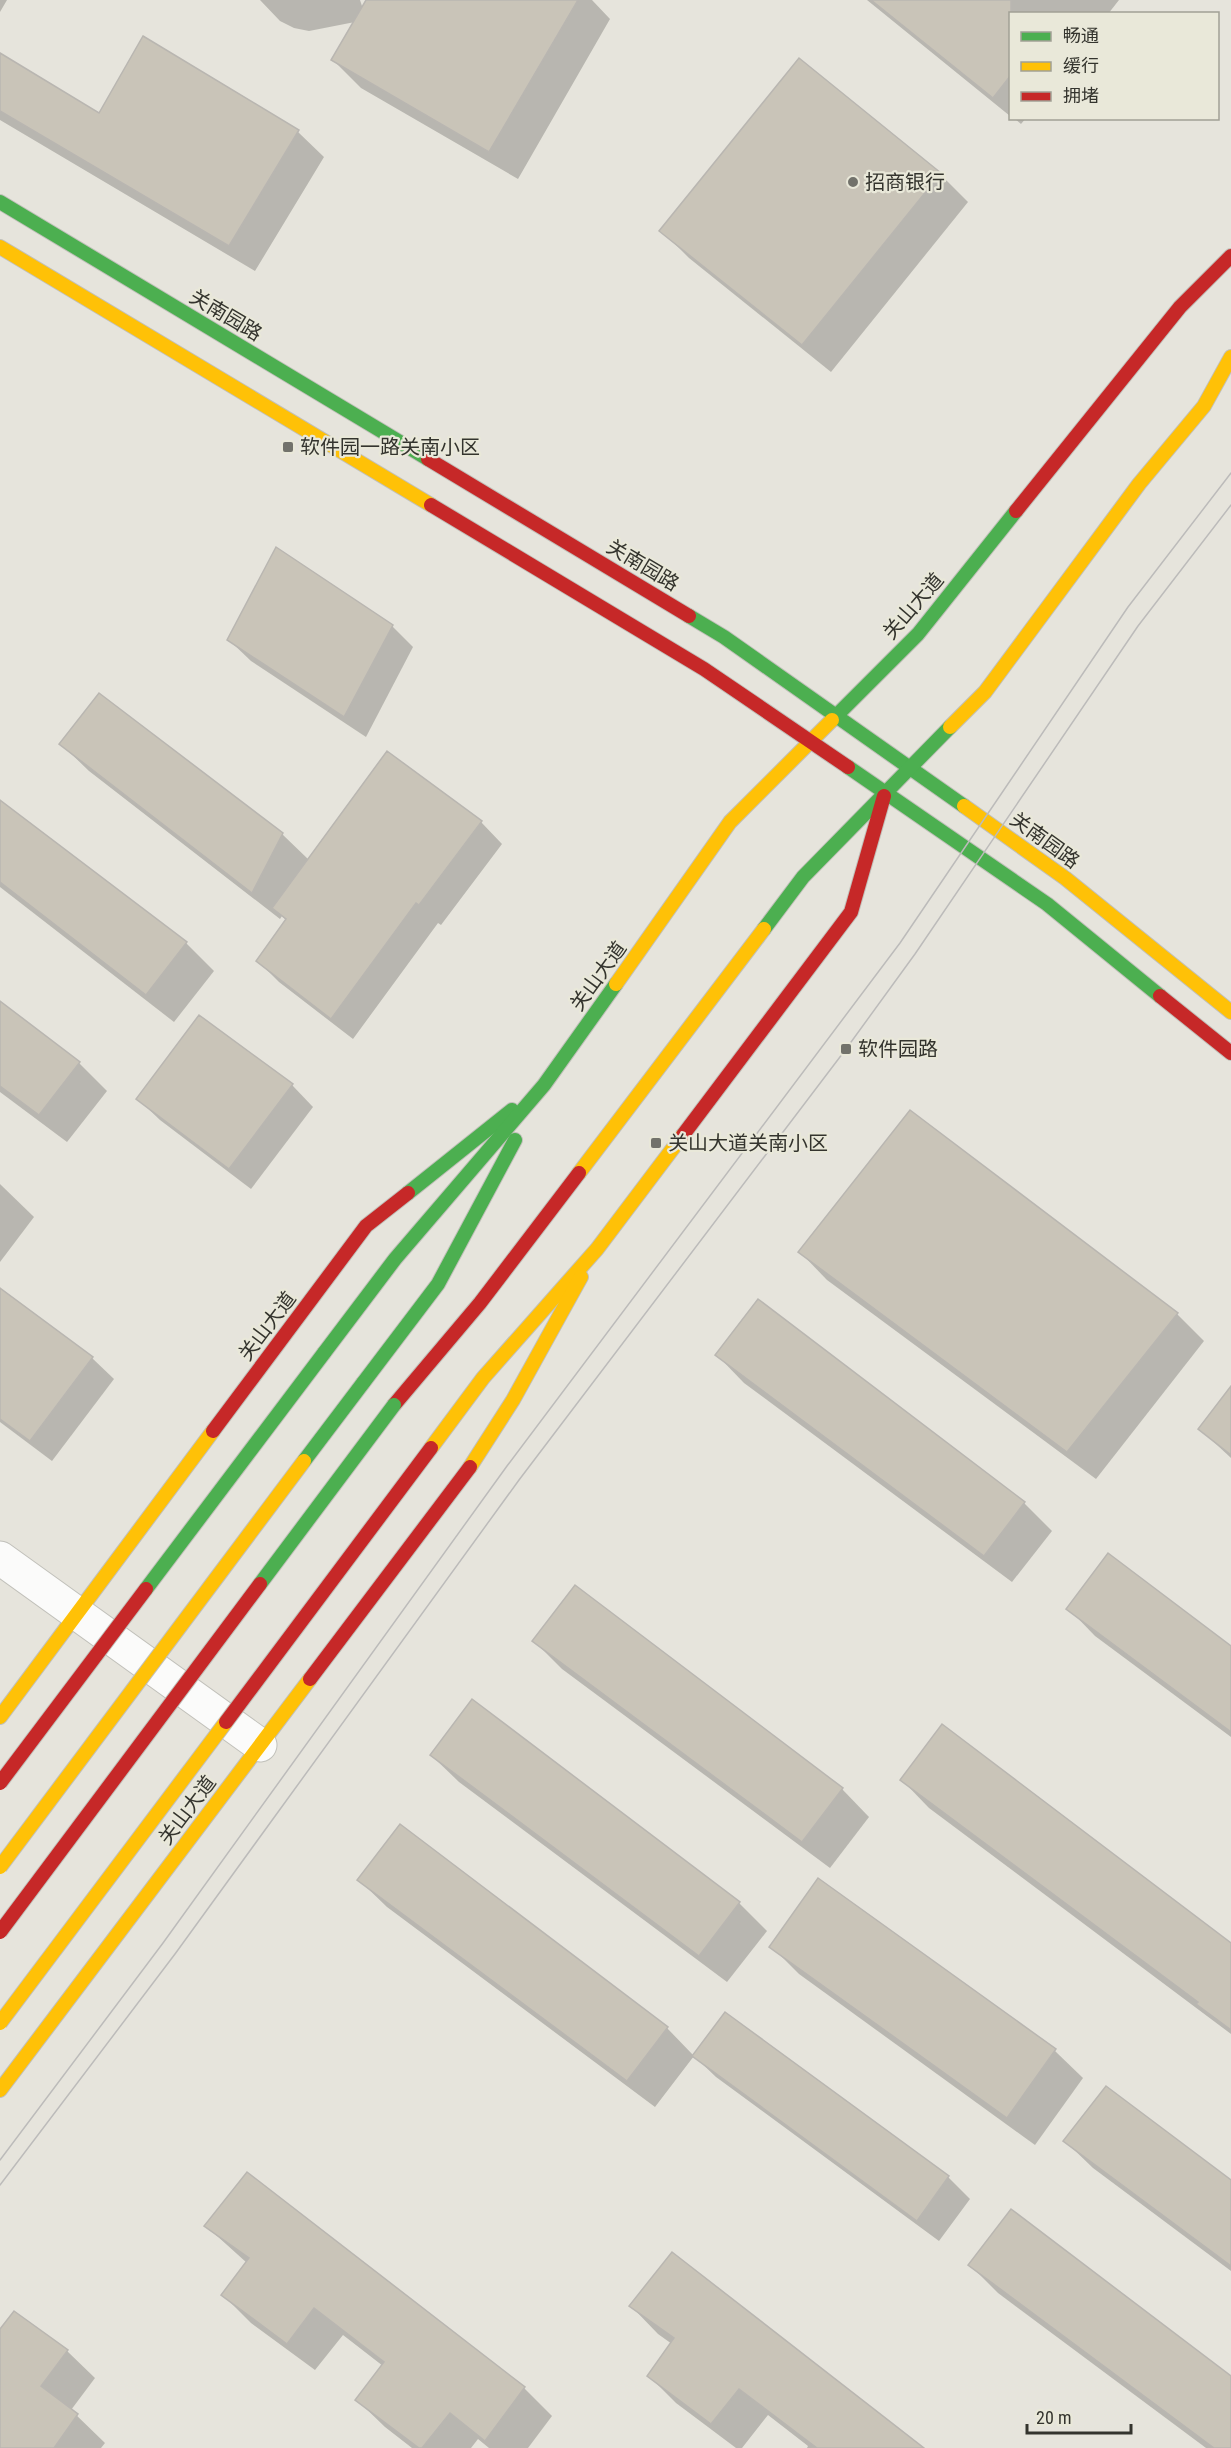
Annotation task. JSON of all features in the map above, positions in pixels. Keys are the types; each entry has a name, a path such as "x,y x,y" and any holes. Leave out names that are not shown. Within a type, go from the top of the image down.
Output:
{"main road":[{"name":"关南园路","path":"0,202 724,637 1065,878 1231,1012"},
{"path":"0,247 704,669 1047,904 1231,1053"},
{"name":"关山大道","path":"0,1717 366,1226 544,1085 730,822 918,634 1180,308 1231,256"},
{"path":"0,1932 394,1405 480,1303 803,877 985,692 1139,484 1204,406 1231,357"},
{"path":"0,2023 483,1378 597,1249 851,912 885,793"},
{"path":"0,1783 395,1259 544,1085"},
{"path":"0,1867 438,1284 544,1085"},
{"name":"关山大道","path":"0,2090 469,1469 513,1400 597,1249"}],"street":[{"path":"0,1558 260,1745"}],"building":[{"path":"366,0 578,0 489,152 331,60"},
{"path":"871,0 1011,0 1009,78 993,98"},
{"path":"143,36 299,130 229,246 0,111 0,53 99,113"},
{"path":"799,58 941,173 802,345 659,231"},
{"path":"276,547 393,625 344,717 227,640"},
{"path":"99,693 283,833 252,893 59,744"},
{"path":"387,751 482,821 419,905 416,903 331,1019 256,961 286,919 272,908"},
{"path":"0,800 187,942 146,995 0,882"},
{"path":"0,1001 80,1062 39,1115 0,1086"},
{"path":"199,1015 293,1084 229,1169 136,1099"},
{"path":"910,1110 1178,1313 1067,1452 798,1252"},
{"path":"0,1288 93,1357 30,1441 0,1419"},
{"path":"758,1299 1025,1502 984,1556 715,1355"},
{"path":"1231,1386 1231,1455 1198,1429"},
{"path":"1108,1553 1231,1646 1231,1732 1066,1609"},
{"path":"575,1585 843,1788 802,1842 532,1641"},
{"path":"472,1699 740,1902 699,1956 430,1755"},
{"path":"942,1724 1231,1943 1231,2030 1196,2004 1198,2002 900,1780"},
{"path":"400,1824 668,2027 627,2081 357,1880"},
{"path":"818,1878 1056,2049 1007,2118 769,1947"},
{"path":"725,2012 949,2176 917,2221 692,2056"},
{"path":"1106,2086 1231,2180 1231,2266 1063,2141"},
{"path":"247,2172 525,2387 485,2441 450,2413 422,2448 419,2448 355,2400 384,2362 314,2308 287,2344 221,2295 249,2258 204,2226"},
{"path":"1011,2209 1231,2376 1231,2448 1214,2448 968,2265"},
{"path":"672,2252 924,2448 817,2448 739,2389 711,2424 647,2376 674,2338 629,2306"},
{"path":"14,2311 68,2350 41,2386 78,2414 54,2448 0,2448 0,2329"}],"tram line":[{"path":"0,2160 163,1943 507,1466 900,943 1128,607 1231,473"},
{"path":"0,2185 175,1954 519,1480 846,1049 915,954 1138,626 1231,505"}],"traffic: fast":[{"path":"0,202 428,459"},
{"path":"832,720 918,634 1016,511"},
{"path":"689,616 724,637 964,806"},
{"path":"764,929 803,877 950,727"},
{"path":"848,767 1047,904 1160,996"},
{"path":"324,1353 395,1259 544,1085 616,984"},
{"path":"408,1193 512,1110"},
{"path":"363,1383 438,1284 515,1140"},
{"path":"146,1589 324,1353"},
{"path":"304,1461 363,1383"},
{"path":"260,1584 394,1405"}],"traffic: slow":[{"path":"0,247 431,505"},
{"path":"950,727 985,692 1139,484 1204,406 1231,357"},
{"path":"616,984 730,822 832,720"},
{"path":"964,806 1065,878 1231,1012"},
{"path":"579,1173 764,929"},
{"path":"431,1448 483,1378 597,1249 683,1135"},
{"path":"470,1467 513,1400 581,1277"},
{"path":"0,1717 213,1431"},
{"path":"0,1867 304,1461"},
{"path":"0,2090 310,1679"},
{"path":"0,2023 226,1722"}],"traffic: jam":[{"path":"1016,511 1180,307 1231,256"},
{"path":"428,459 689,616"},
{"path":"431,505 704,669 848,767"},
{"path":"683,1135 851,912 884,796"},
{"path":"1160,996 1231,1053"},
{"path":"394,1405 480,1303 579,1173"},
{"path":"213,1431 366,1226 408,1193"},
{"path":"226,1722 431,1448"},
{"path":"310,1679 470,1467"},
{"path":"0,1932 260,1584"},
{"path":"0,1783 146,1589"}],"place":[{"name":"招商银行","path":"853,182"},
{"name":"软件园一路关南小区","path":"288,447"},
{"name":"软件园路","path":"846,1049"},
{"name":"关山大道关南小区","path":"656,1143"}]}
